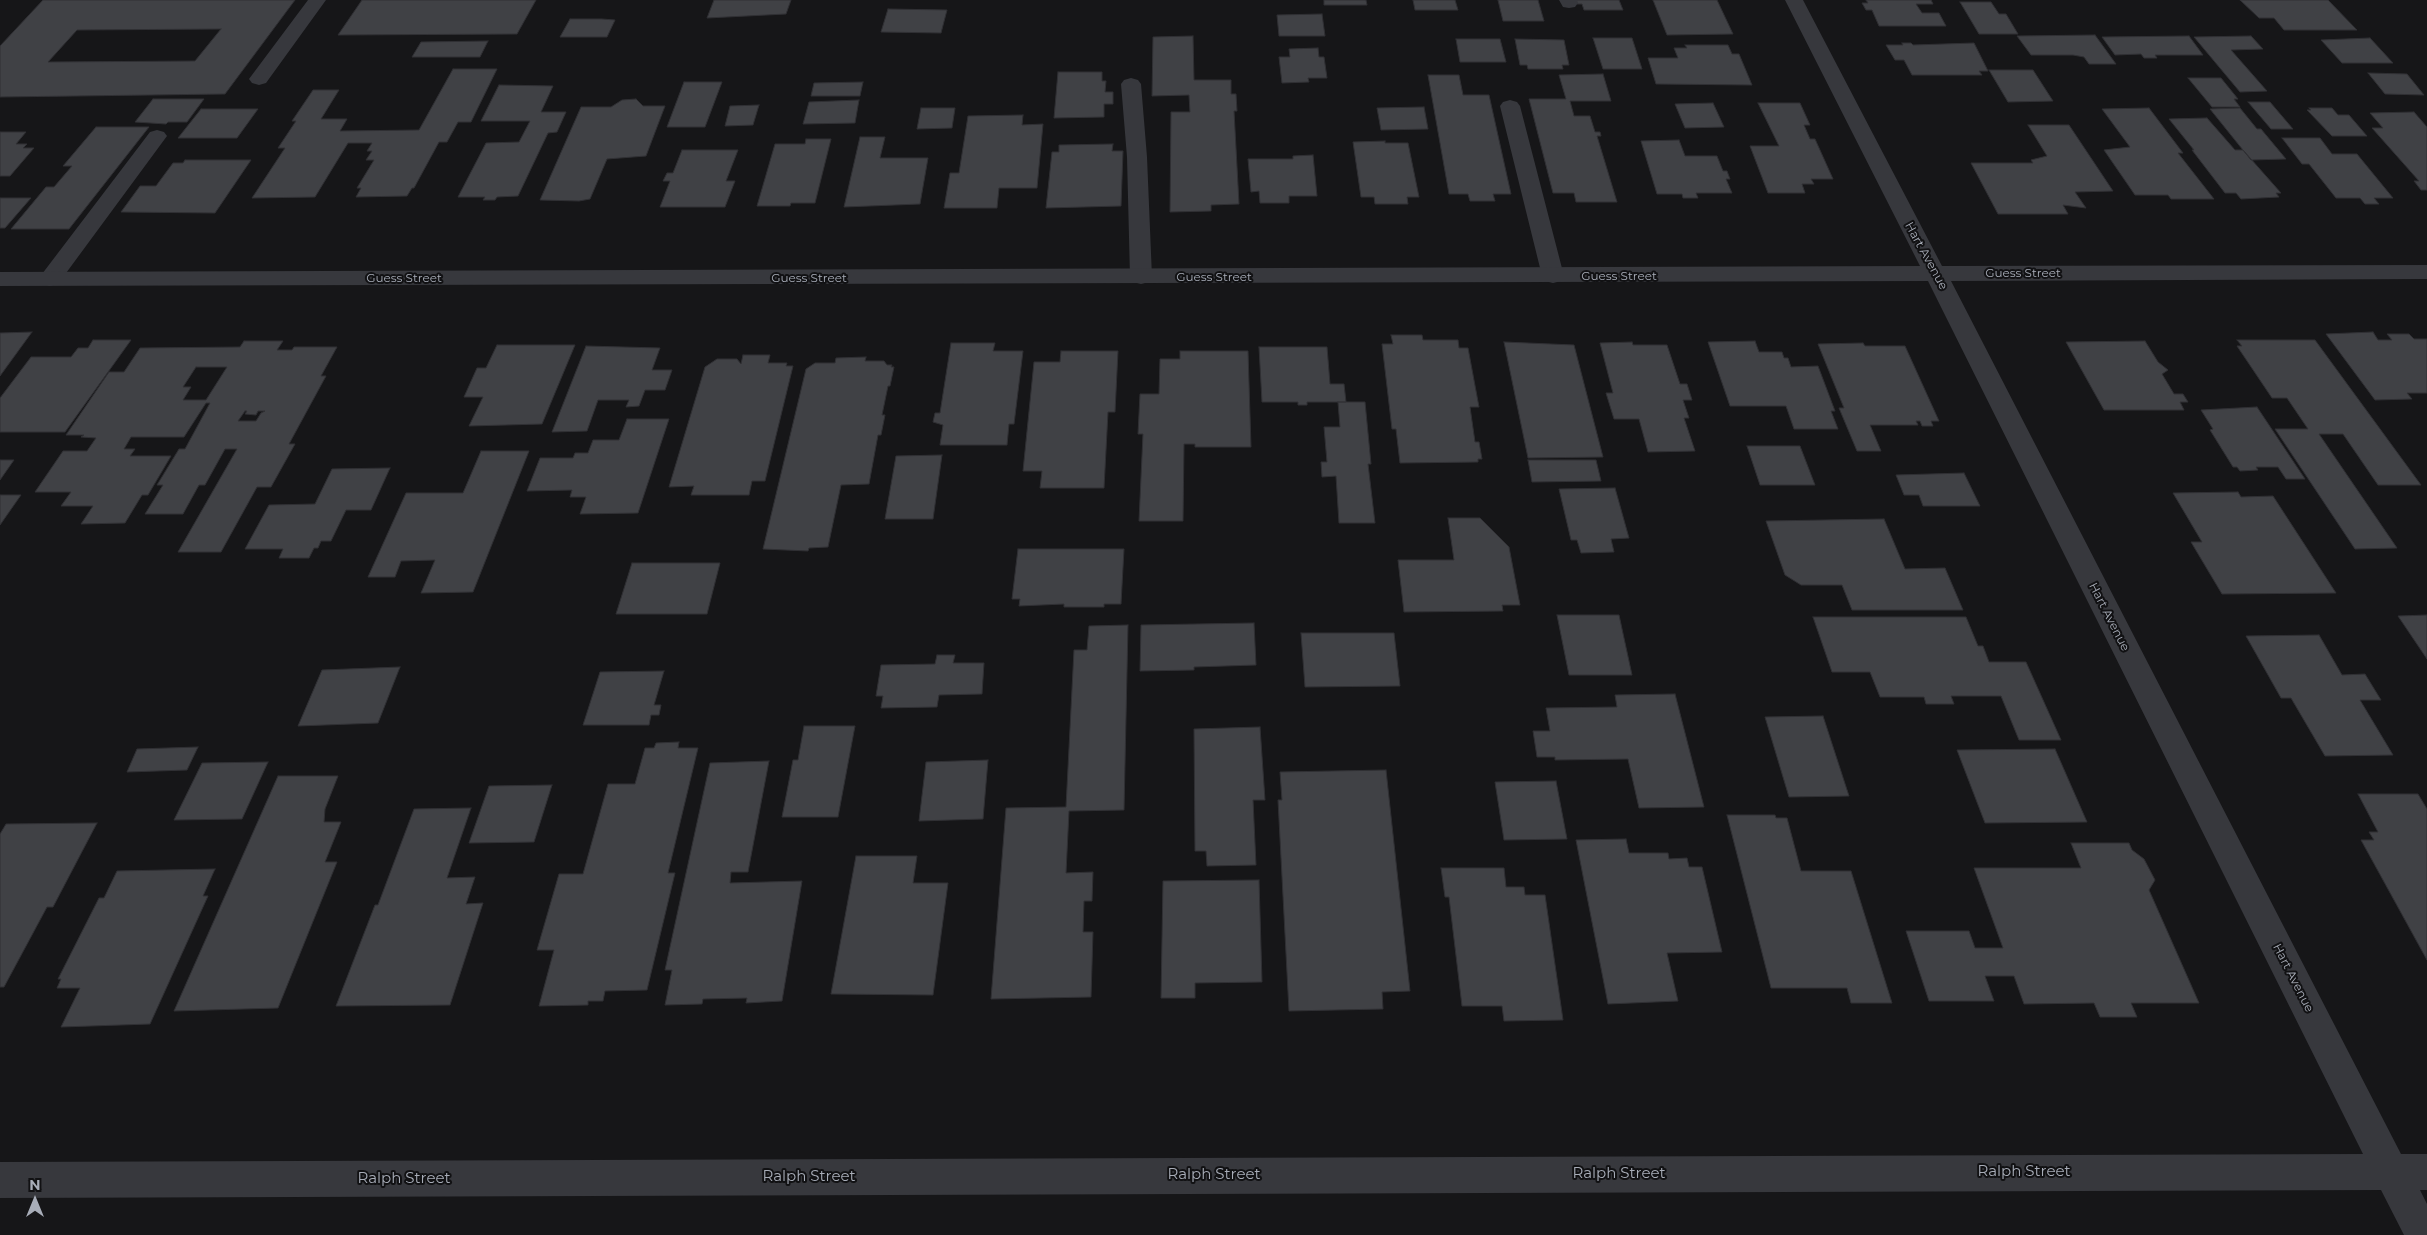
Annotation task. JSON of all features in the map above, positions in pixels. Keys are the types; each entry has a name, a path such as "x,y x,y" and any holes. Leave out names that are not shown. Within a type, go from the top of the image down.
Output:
{"street":[{"path":"259,79 317,0"},
{"name":"Hart Avenue","path":"1794,0 1915,238 1935,273 2423,1235"},
{"path":"1131,84 1138,157 1140,277"},
{"path":"1510,106 1553,276"},
{"path":"50,279 157,136"},
{"name":"Guess Street","path":"0,279 2427,272"},
{"name":"Ralph Street","path":"0,1180 2427,1172"}],"building":[{"path":"43,0 295,0 225,94 0,97 0,46","holes":["221,29 195,61 48,62 77,30"]},
{"path":"362,0 536,0 517,34 338,35"},
{"path":"714,0 791,0 786,14 707,18"},
{"path":"1324,0 1366,0 1367,5 1324,5"},
{"path":"1413,0 1455,0 1458,10 1415,10"},
{"path":"1498,0 1538,0 1544,21 1503,21"},
{"path":"1576,0 1619,0 1623,10 1584,10 1582,4 1577,4"},
{"path":"1653,0 1717,0 1733,34 1667,35"},
{"path":"1866,0 1931,0 1933,4 1916,4 1922,13 1939,13 1946,26 1879,26 1872,10 1866,10 1862,3 1868,3"},
{"path":"2240,0 2328,0 2357,30 2284,30 2274,18 2259,18"},
{"path":"1960,2 1991,2 1999,14 2006,14 2018,34 1979,34"},
{"path":"888,9 947,10 941,33 881,32"},
{"path":"1322,14 1325,36 1279,36 1277,15"},
{"path":"570,19 615,20 607,37 560,37"},
{"path":"2095,35 2116,64 2089,64 2084,57 2073,55 2031,55 2017,36"},
{"path":"1193,36 1194,80 1231,80 1231,94 1236,94 1237,111 1234,111 1239,204 1211,205 1211,211 1170,212 1171,112 1190,112 1189,95 1152,96 1153,37"},
{"path":"2189,36 2203,55 2155,55 2157,58 2144,58 2141,54 2115,55 2102,37"},
{"path":"2251,36 2263,49 2231,50 2267,91 2240,92 2194,37"},
{"path":"1593,38 1632,38 1642,69 1603,69"},
{"path":"2370,38 2393,63 2342,63 2321,40"},
{"path":"1456,39 1500,39 1506,62 1460,62"},
{"path":"1515,39 1564,40 1569,65 1562,65 1563,69 1528,69 1527,65 1520,65"},
{"path":"488,41 480,57 412,57 421,42"},
{"path":"1902,43 1911,43 1913,45 1974,43 1988,71 1979,71 1982,75 1912,75 1904,60 1895,60 1886,45 1903,45"},
{"path":"1685,45 1728,45 1732,54 1739,54 1752,85 1656,84 1648,58 1678,58 1674,48 1687,48"},
{"path":"1318,48 1319,57 1324,57 1327,78 1308,78 1309,82 1282,83 1279,57 1290,57 1289,49"},
{"path":"453,69 497,69 471,122 458,122 447,142 439,142 414,188 412,188 407,196 356,197 361,188 357,188 374,160 366,160 372,151 367,151 372,143 348,143 315,197 252,198 285,148 278,148 296,121 292,121 313,90 339,90 321,119 347,119 340,131 419,130"},
{"path":"1989,70 2033,70 2053,101 2008,102"},
{"path":"1058,72 1102,72 1102,81 1106,81 1105,92 1113,92 1113,104 1104,104 1104,117 1054,118"},
{"path":"2368,73 2407,74 2424,95 2385,94"},
{"path":"1603,74 1611,101 1570,101 1574,116 1590,116 1595,132 1600,132 1601,136 1597,136 1617,202 1576,202 1574,193 1553,193 1529,99 1566,99 1559,75"},
{"path":"1428,75 1459,75 1463,95 1489,95 1511,194 1493,194 1495,201 1470,201 1468,194 1449,194"},
{"path":"2188,78 2221,78 2238,99 2234,99 2240,107 2212,107"},
{"path":"684,82 722,82 705,127 667,127"},
{"path":"863,82 860,96 811,96 814,83"},
{"path":"499,85 553,86 541,112 566,112 557,132 548,133 518,196 497,197 495,200 483,200 485,197 458,197 486,143 519,142 530,121 481,121"},
{"path":"153,99 204,99 187,122 168,122 166,124 135,122"},
{"path":"636,99 643,106 665,106 646,156 607,159 590,199 579,201 540,200 581,107 611,107 622,100"},
{"path":"859,100 855,123 803,124 809,102"},
{"path":"2248,102 2270,102 2293,129 2271,129"},
{"path":"1713,103 1724,127 1685,128 1675,104"},
{"path":"1758,103 1800,103 1810,125 1804,125 1810,139 1815,139 1833,179 1811,179 1814,184 1802,184 1805,193 1768,193 1750,146 1779,146"},
{"path":"759,105 753,125 725,126 730,106"},
{"path":"1424,107 1428,129 1381,130 1377,108"},
{"path":"921,108 955,108 952,128 917,129"},
{"path":"2149,108 2183,153 2178,153 2214,199 2171,199 2168,195 2135,195 2104,150 2130,147 2102,109"},
{"path":"2240,108 2257,129 2261,129 2286,159 2251,160 2210,109"},
{"path":"2309,108 2332,108 2338,115 2349,115 2367,136 2332,136 2307,110 2311,110"},
{"path":"201,109 258,109 237,138 178,138"},
{"path":"2414,112 2427,127 2427,190 2421,190 2414,181 2419,181 2372,128 2383,128 2370,113"},
{"path":"1023,115 1022,125 1043,124 1037,188 999,188 997,208 944,208 950,173 959,173 968,116"},
{"path":"2207,118 2235,150 2243,150 2281,193 2276,193 2279,197 2241,199 2236,193 2225,193 2169,119"},
{"path":"2028,125 2069,125 2113,191 2075,192 2086,208 2063,205 2068,214 1998,214 1971,163 2033,163 2031,160 2047,156"},
{"path":"96,127 149,127 69,229 11,229 46,187 54,187 72,166 63,166"},
{"path":"0,132 26,132 16,144 27,144 23,148 34,148 10,176 0,176"},
{"path":"860,137 885,137 880,158 928,158 920,204 844,207"},
{"path":"2282,138 2320,138 2332,154 2357,154 2393,198 2374,198 2379,204 2365,204 2360,198 2336,198 2309,164 2302,164"},
{"path":"806,139 831,139 815,203 791,203 790,206 757,206 775,144 805,144"},
{"path":"1679,140 1685,156 1717,156 1723,171 1727,171 1730,179 1726,179 1732,193 1696,193 1698,198 1683,198 1682,194 1657,194 1641,141"},
{"path":"1385,141 1385,143 1408,143 1419,197 1407,197 1408,204 1375,204 1374,197 1361,197 1353,142"},
{"path":"1113,144 1112,151 1123,151 1121,206 1046,208 1052,152 1059,152 1059,145"},
{"path":"682,150 738,150 726,181 735,181 725,207 660,207 670,181 663,181 667,173 673,173"},
{"path":"1313,155 1317,196 1289,196 1289,203 1260,203 1259,191 1251,192 1248,159 1293,159 1293,156"},
{"path":"185,160 251,160 215,213 121,212 140,186 156,186 173,163 183,163"},
{"path":"0,198 31,198 5,228 0,228"},
{"path":"32,332 0,376 0,333"},
{"path":"2373,332 2378,340 2392,340 2387,334 2409,334 2414,339 2427,339 2427,393 2407,393 2412,399 2375,400 2326,334"},
{"path":"1391,335 1422,335 1423,340 1458,340 1459,348 1468,348 1479,407 1470,407 1475,442 1479,442 1482,459 1478,459 1478,462 1400,463 1396,429 1392,429 1382,344 1393,344"},
{"path":"93,340 131,340 65,432 0,432 0,398 31,357 71,357 78,348 88,348"},
{"path":"2237,340 2315,340 2421,485 2378,485 2343,434 2319,434 2397,548 2355,549 2275,429 2308,429 2287,398 2272,398 2237,346 2242,346"},
{"path":"244,341 283,341 277,350 292,350 294,347 337,347 321,376 326,376 289,444 295,444 271,487 257,487 221,552 178,552 237,449 225,449 205,485 199,485 183,514 145,514 163,485 157,485 179,449 185,449 210,403 206,403 184,437 131,437 124,449 135,449 130,456 171,456 148,495 142,495 125,523 81,524 93,506 61,506 71,492 35,492 63,451 87,451 96,438 81,437 84,435 66,435 109,372 124,372 140,348 240,347","holes":["196,367 227,367 206,400 183,400 191,387 183,387","247,411 245,414 256,415 258,411 265,411 261,413 256,421 238,421"]},
{"path":"1755,341 1759,352 1782,352 1784,358 1788,358 1791,367 1818,366 1835,411 1831,411 1838,429 1794,429 1786,406 1730,406 1708,342"},
{"path":"2145,341 2158,362 2168,370 2162,374 2174,394 2183,394 2188,402 2180,402 2184,410 2104,410 2066,342"},
{"path":"1504,342 1574,345 1603,457 1528,458"},
{"path":"1632,342 1633,345 1667,345 1680,384 1687,384 1692,400 1683,400 1689,418 1684,418 1695,451 1648,452 1639,419 1614,419 1606,393 1613,393 1600,343"},
{"path":"951,343 995,343 993,351 1023,351 1014,424 1009,424 1007,445 940,445 943,425 933,422 935,413 940,413"},
{"path":"1863,343 1865,346 1905,346 1939,421 1931,421 1933,426 1922,426 1920,421 1916,421 1918,425 1870,425 1881,451 1857,451 1839,408 1844,408 1818,344"},
{"path":"497,345 575,345 542,424 469,426 483,397 464,397 477,368 486,368"},
{"path":"586,346 660,348 652,370 672,370 665,390 645,390 639,406 626,407 629,400 598,400 587,431 552,432"},
{"path":"1259,347 1327,347 1330,384 1344,384 1346,402 1307,402 1307,405 1298,405 1298,402 1262,402"},
{"path":"1061,351 1118,351 1115,412 1108,412 1104,488 1040,488 1042,471 1023,471 1034,362 1060,362"},
{"path":"1180,351 1248,351 1251,447 1195,447 1195,444 1184,444 1183,521 1139,521 1143,434 1138,434 1140,394 1159,394 1160,359 1180,359"},
{"path":"743,355 770,355 768,363 787,363 786,366 793,366 765,481 752,481 749,495 691,495 694,486 669,487 705,367 717,359 737,359 741,364"},
{"path":"866,357 865,361 884,361 887,365 894,367 890,386 888,386 882,415 885,415 881,435 878,435 869,484 841,485 828,547 809,548 808,551 763,549 806,369 815,363 835,363 836,358"},
{"path":"1338,402 1365,402 1371,464 1368,464 1375,523 1339,523 1336,476 1322,477 1321,462 1327,462 1324,427 1340,427"},
{"path":"2257,407 2305,479 2286,479 2278,467 2256,467 2258,470 2240,471 2237,467 2233,467 2210,430 2213,429 2201,410"},
{"path":"627,419 669,419 638,513 580,514 586,497 570,497 572,490 527,491 540,458 573,458 575,453 588,453 593,440 619,440"},
{"path":"1747,446 1800,446 1815,485 1760,485"},
{"path":"481,451 529,451 473,592 421,593 435,560 401,561 395,577 368,577 406,493 463,493"},
{"path":"942,455 933,519 885,519 896,456"},
{"path":"0,460 14,460 0,480"},
{"path":"1528,460 1596,460 1601,481 1532,482"},
{"path":"390,468 371,510 346,510 331,541 321,541 318,548 314,548 309,558 279,558 283,549 245,549 269,505 315,504 332,469"},
{"path":"1964,473 1980,506 1923,506 1919,495 1904,495 1896,475"},
{"path":"1615,488 1629,538 1611,539 1614,552 1581,553 1577,540 1571,540 1559,489"},
{"path":"2238,492 2241,497 2273,496 2336,593 2222,594 2191,542 2202,542 2173,493"},
{"path":"0,495 21,495 0,525"},
{"path":"1448,518 1480,518 1509,547 1520,605 1502,605 1503,611 1404,612 1398,560 1454,560"},
{"path":"1884,519 1905,569 1945,568 1963,610 1852,610 1842,585 1801,585 1785,575 1766,521"},
{"path":"1018,549 1124,549 1121,604 1104,604 1104,607 1064,607 1064,604 1019,606 1020,599 1012,599"},
{"path":"632,563 720,563 707,614 616,614"},
{"path":"1557,615 1619,615 1632,675 1569,675"},
{"path":"2427,615 2427,659 2398,616"},
{"path":"1813,617 1966,617 1978,646 1983,646 1989,662 2026,662 2061,740 2019,740 2001,696 1951,696 1954,704 1926,704 1924,697 1880,697 1870,672 1832,672"},
{"path":"1254,623 1256,665 1194,667 1194,670 1140,671 1141,625"},
{"path":"1128,625 1124,810 1069,811 1066,873 1093,872 1092,901 1084,901 1083,932 1093,932 1091,997 991,999 1006,808 1066,807 1074,650 1087,650 1089,626"},
{"path":"1301,633 1394,633 1400,686 1305,687"},
{"path":"2319,635 2342,675 2365,674 2381,700 2360,700 2393,755 2325,756 2291,698 2281,698 2246,636"},
{"path":"937,655 955,655 953,663 984,663 982,694 939,695 937,707 881,708 883,696 876,696 881,665 935,664"},
{"path":"400,667 378,723 298,726 322,670"},
{"path":"664,671 654,705 661,705 659,715 651,715 649,725 583,725 600,672"},
{"path":"1675,694 1704,807 1639,808 1628,759 1555,760 1555,757 1537,757 1533,731 1550,731 1546,708 1617,707 1615,695"},
{"path":"1823,716 1849,796 1789,797 1765,717"},
{"path":"804,726 855,726 838,817 782,817 793,760 798,760"},
{"path":"1260,727 1265,800 1253,800 1256,865 1207,866 1206,851 1195,851 1194,729"},
{"path":"679,742 678,748 698,748 668,873 675,873 647,990 605,991 603,1001 588,1001 588,1005 539,1006 554,950 537,950 559,874 583,874 608,784 635,784 645,748 654,748 656,743"},
{"path":"198,747 187,770 127,772 137,749"},
{"path":"2055,749 2087,822 1985,823 1957,750"},
{"path":"988,760 983,819 919,821 926,762"},
{"path":"769,761 748,872 731,872 730,883 802,881 782,1001 746,1003 747,998 703,999 702,1004 665,1005 672,970 665,970 710,763"},
{"path":"268,762 242,819 174,820 202,763"},
{"path":"1386,770 1410,991 1382,992 1383,1009 1289,1011 1278,800 1282,800 1280,772"},
{"path":"278,776 338,776 325,809 324,822 341,822 325,862 337,862 278,1008 174,1011"},
{"path":"1556,781 1567,839 1504,840 1495,782"},
{"path":"552,785 534,842 469,843 489,786"},
{"path":"2358,794 2418,794 2427,809 2427,960 2361,840 2374,840 2369,832 2378,832"},
{"path":"471,808 447,878 475,877 466,904 483,903 450,1005 336,1006 375,905 378,905 414,809"},
{"path":"1727,815 1775,815 1776,818 1787,818 1801,871 1851,871 1892,1003 1851,1003 1847,988 1771,988"},
{"path":"97,823 53,907 47,907 4,987 0,987 0,834 6,824"},
{"path":"1626,839 1629,853 1668,853 1669,859 1687,858 1689,867 1702,867 1722,952 1667,953 1678,1001 1608,1004 1576,840"},
{"path":"2071,843 2129,843 2132,850 2144,859 2155,880 2149,890 2199,1003 2131,1003 2137,1017 2100,1017 2094,1003 2024,1004 2014,976 1985,976 1994,1001 1929,1001 1906,931 1969,931 1975,948 2003,948 1974,868 2081,868"},
{"path":"856,856 917,856 913,883 948,883 933,995 831,994"},
{"path":"1441,868 1504,868 1506,887 1524,887 1525,895 1545,895 1563,1020 1504,1021 1502,1006 1462,1006 1449,897 1445,897"},
{"path":"215,869 203,896 208,896 150,1024 61,1027 80,988 57,988 61,979 58,979 99,898 104,898 117,871"},
{"path":"1259,880 1262,982 1195,983 1195,998 1161,998 1163,881"}]}
